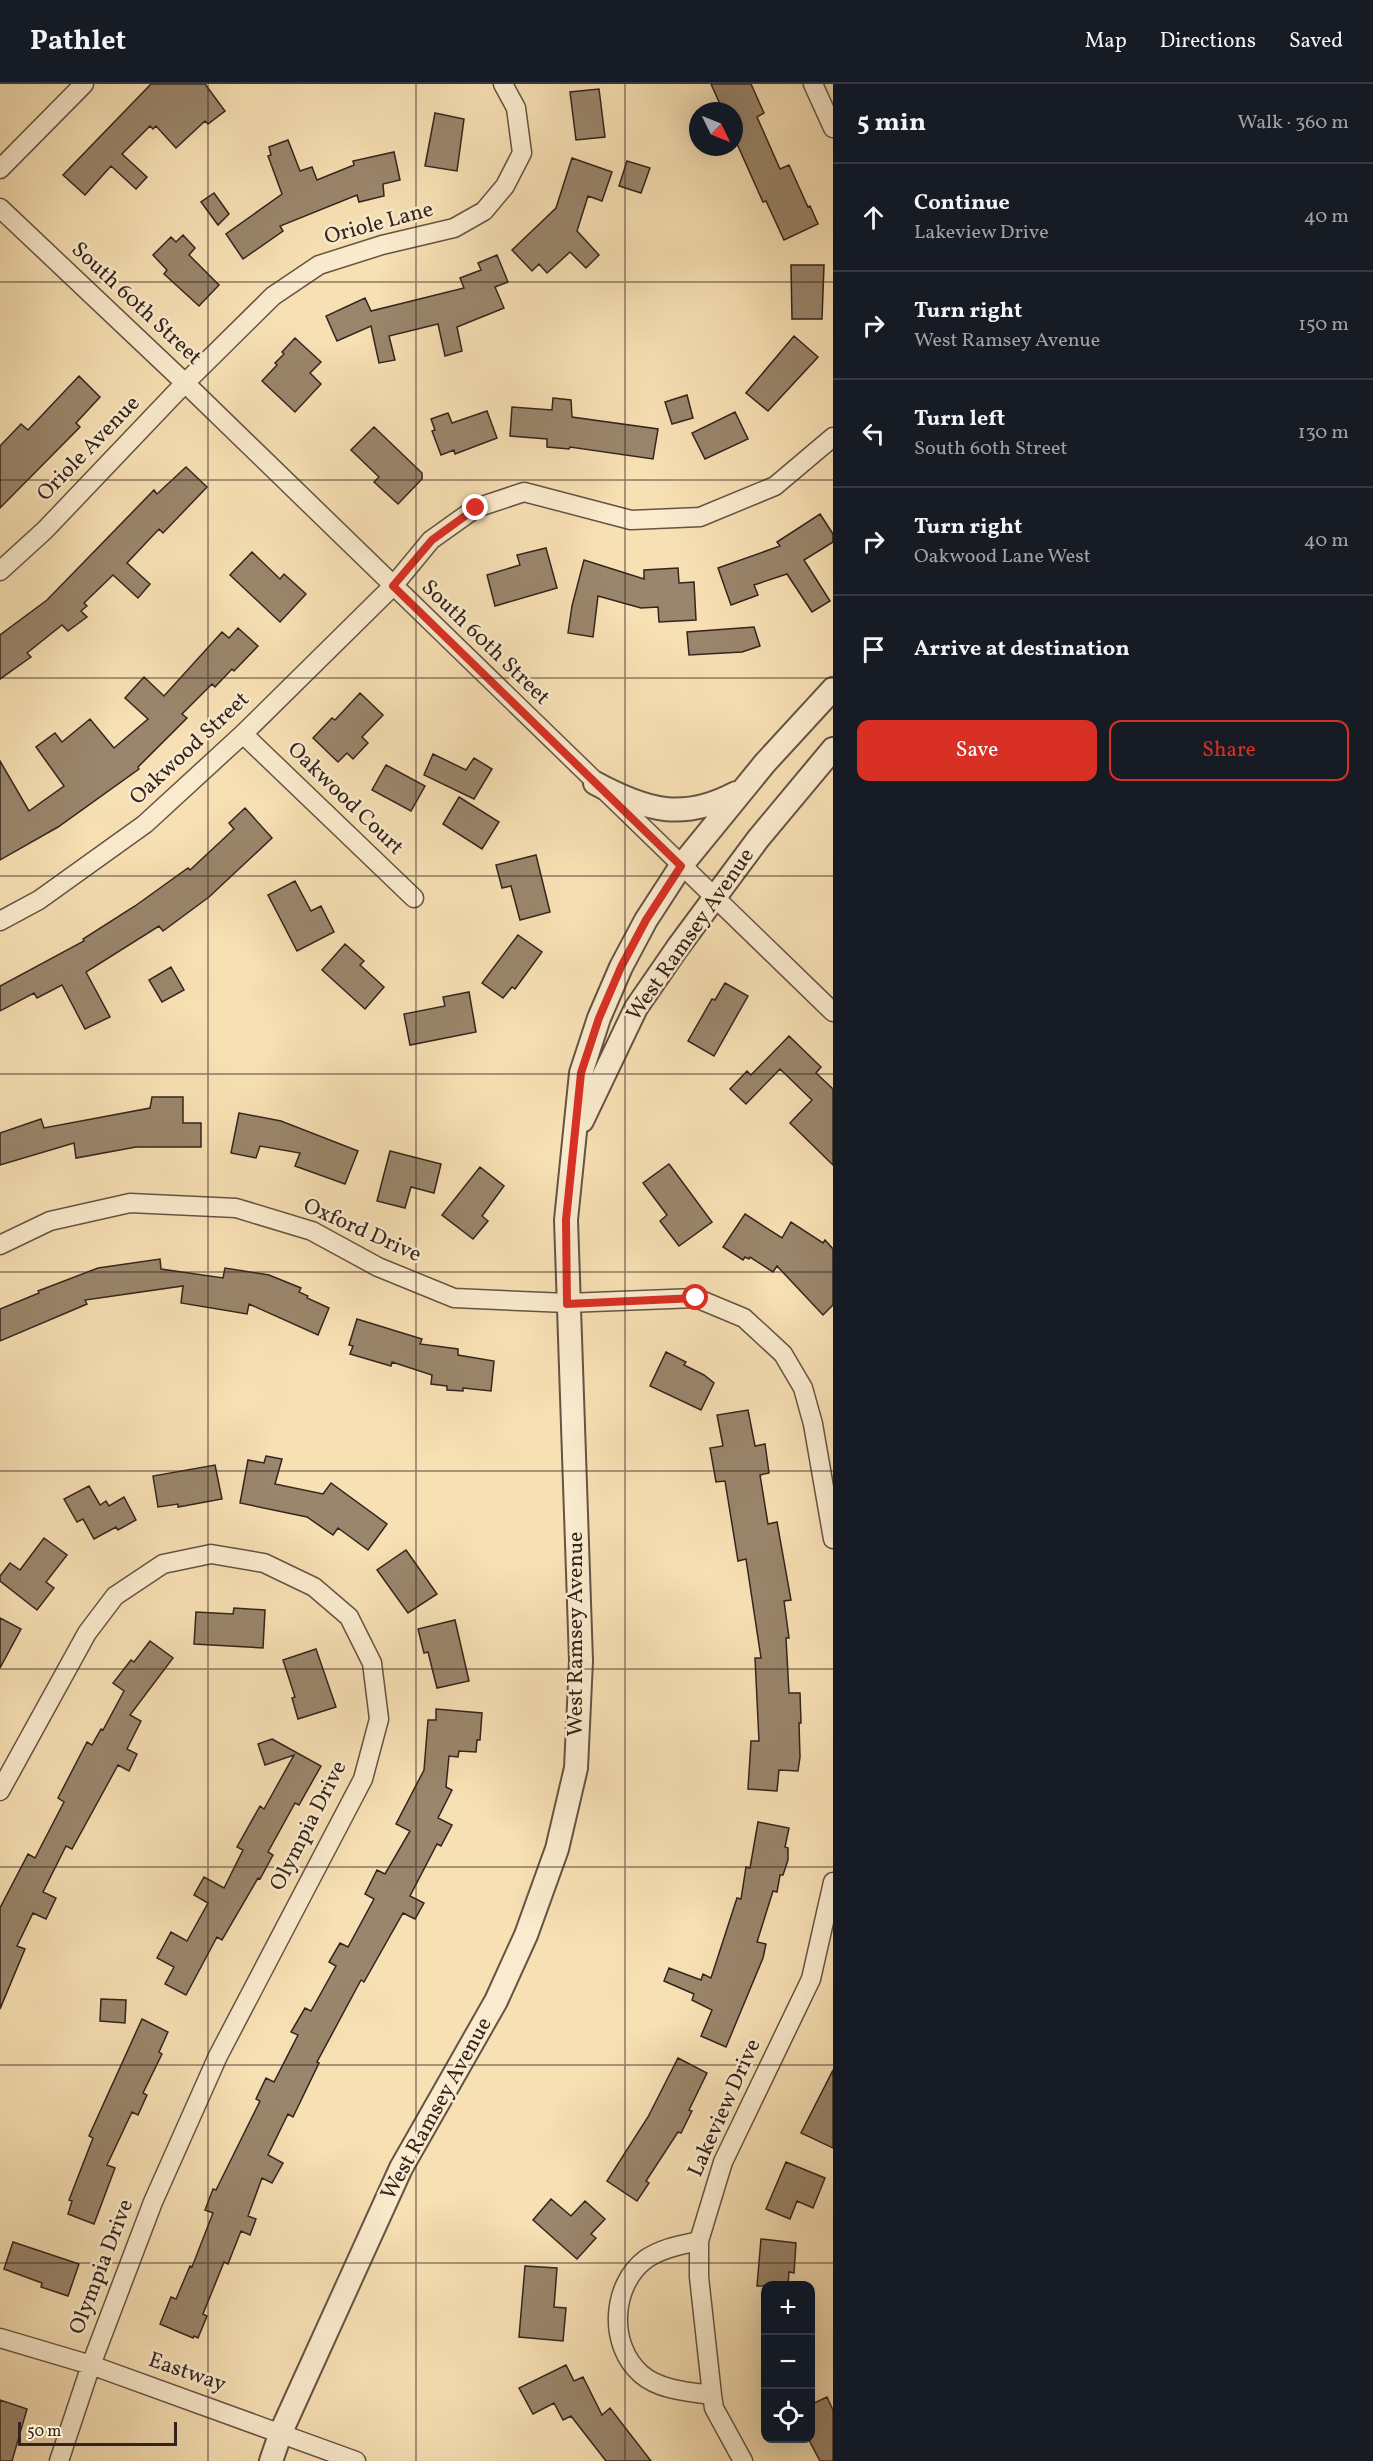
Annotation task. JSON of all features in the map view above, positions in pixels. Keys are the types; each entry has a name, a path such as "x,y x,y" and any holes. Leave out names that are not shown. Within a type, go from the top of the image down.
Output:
{"street":[{"path":"0,169 84,84"},
{"name":"Oriole Lane","path":"185,383 273,296 319,265 381,245 454,228 484,211 505,186 522,153 516,108 503,84"},
{"path":"813,84 833,128"},
{"name":"South 60th Street","path":"0,208 185,383 833,1012"},
{"name":"Oriole Avenue","path":"0,571 45,530 185,383"},
{"name":"Oakwood Street","path":"0,921 39,900 145,824 243,734 393,586 432,540 476,508 524,492 631,520 700,517 775,486 833,437"},
{"name":"West Ramsey Avenue","path":"272,2461 280,2432 401,2168 496,2001 526,1935 557,1849 576,1768 581,1661 567,1304 566,1220 581,1073 599,1018 621,967 646,920 681,866 765,763 833,689"},
{"name":"Oakwood Court","path":"243,734 414,898"},
{"name":"West Ramsey Avenue","path":"574,1137 636,1008 758,839 833,749"},
{"path":"595,783 624,799 656,808 671,809 695,809 714,805 743,789"},
{"name":"Oxford Drive","path":"0,1245 50,1221 130,1203 236,1208 312,1231 378,1267 454,1298 567,1304"},
{"path":"567,1304 696,1298 744,1318 783,1354 803,1388 813,1424 833,1539"},
{"name":"Olympia Drive","path":"0,1791 87,1632 115,1596 163,1564 211,1554 264,1563 314,1587 349,1617 372,1663 379,1719 363,1779 218,2056 153,2202 91,2365 59,2461"},
{"name":"Lakeview Drive","path":"743,2461 714,2408 699,2277 699,2241 723,2162 812,1979 833,1882"},
{"path":"699,2241 665,2250 645,2260 628,2280 619,2301 617,2322 622,2344 631,2362 642,2375 680,2391 712,2395"},
{"name":"Eastway","path":"0,2338 91,2365 356,2461"}],"building":[{"path":"151,84 205,84 225,111 208,124 205,121 176,148 156,126 153,129 150,126 122,154 147,177 136,189 111,166 85,195 63,175"},
{"path":"711,84 751,84 764,113 757,117 780,169 789,165 818,224 784,240 766,201 763,202 742,156 743,102 719,102"},
{"path":"599,89 605,137 576,140 570,92"},
{"path":"435,113 464,119 457,171 425,166"},
{"path":"288,140 300,171 312,167 317,180 354,165 353,161 394,152 400,180 383,184 384,196 359,202 357,195 280,226 283,231 243,259 226,234 282,194 268,156 271,155 269,147"},
{"path":"572,158 612,172 602,201 588,196 577,231 599,255 586,268 570,252 547,273 539,264 532,271 512,250 556,208"},
{"path":"627,161 650,168 641,193 619,186"},
{"path":"214,193 229,214 218,225 201,202"},
{"path":"183,235 195,248 189,255 219,285 199,306 164,274 167,270 153,255 171,237 176,242"},
{"path":"497,255 508,282 495,287 504,308 457,327 462,351 445,356 438,324 389,336 395,360 379,363 371,326 337,341 326,316 365,298 371,311 464,288 460,278 481,270 478,263"},
{"path":"791,265 824,265 822,319 792,319"},
{"path":"794,336 818,357 768,411 746,393"},
{"path":"295,338 321,362 310,373 321,384 295,412 262,381 277,365 275,363 284,354 282,352"},
{"path":"79,376 100,397 76,423 80,427 0,508 0,446 21,424 28,430"},
{"path":"687,395 693,418 672,424 665,402"},
{"path":"553,398 571,400 572,417 658,429 653,459 570,447 569,449 547,447 547,439 510,436 512,407 552,410"},
{"path":"487,411 497,438 455,454 454,450 441,455 432,431 435,430 431,419 448,413 452,423"},
{"path":"735,412 748,439 705,459 692,433"},
{"path":"374,427 422,473 422,479 398,504 374,482 379,477 351,450"},
{"path":"186,467 207,487 163,533 159,529 127,563 150,584 138,598 113,575 84,603 87,606 81,611 87,617 68,631 62,625 27,653 31,657 0,679 0,635 47,600 154,490 157,494"},
{"path":"820,514 833,534 833,542 804,560 830,601 812,612 787,574 754,585 758,595 731,605 718,568 780,546 777,542"},
{"path":"546,548 557,588 495,606 487,575 520,565 517,555"},
{"path":"252,552 280,579 284,574 306,594 280,622 230,575"},
{"path":"584,560 644,579 644,570 678,568 679,583 694,582 696,620 659,622 658,607 641,608 598,596 593,637 568,633 572,606"},
{"path":"754,627 760,646 742,652 689,655 687,632"},
{"path":"238,628 258,646 234,671 232,669 215,687 212,684 182,714 187,718 138,767 139,769 58,827 0,860 0,761 29,811 64,786 36,747 55,733 62,742 90,719 114,748 148,719 125,698 144,677 164,696 222,632 229,638"},
{"path":"360,693 383,715 362,737 368,743 353,759 347,753 338,762 313,738 332,718 335,720"},
{"path":"433,754 466,770 474,758 492,769 474,799 424,775"},
{"path":"386,765 425,786 411,811 372,790"},
{"path":"459,797 499,822 482,849 443,824"},
{"path":"245,808 272,838 209,897 163,931 159,926 86,972 110,1017 85,1029 62,985 37,998 34,993 0,1011 0,986 84,941 83,939 188,868 190,870 234,829 229,823"},
{"path":"536,855 550,912 520,920 511,886 502,888 496,865"},
{"path":"295,881 311,911 321,906 334,932 297,951 268,895"},
{"path":"518,935 542,952 515,989 512,987 503,998 482,983"},
{"path":"345,944 364,961 360,965 384,987 365,1009 322,970"},
{"path":"171,967 184,990 162,1002 149,980"},
{"path":"725,983 748,996 714,1056 688,1041 712,999 715,1000"},
{"path":"469,992 476,1032 410,1045 404,1014 445,1006 443,997"},
{"path":"789,1036 821,1067 816,1073 833,1089 833,1165 790,1123 812,1100 780,1069 746,1104 730,1089 747,1071 751,1075"},
{"path":"152,1097 183,1097 183,1123 201,1123 201,1147 136,1147 76,1158 74,1143 0,1165 0,1133 41,1119 44,1128 150,1108"},
{"path":"239,1113 281,1121 358,1151 345,1184 295,1166 300,1153 260,1146 256,1158 231,1153"},
{"path":"390,1151 441,1164 434,1193 411,1187 405,1208 377,1201"},
{"path":"669,1164 712,1222 679,1246 660,1221 667,1215 643,1183"},
{"path":"480,1167 504,1186 482,1216 488,1221 473,1239 442,1215"},
{"path":"745,1214 782,1238 791,1222 823,1243 825,1240 833,1249 833,1305 823,1315 777,1266 773,1272 750,1257 749,1259 745,1257 743,1260 723,1247"},
{"path":"160,1259 161,1269 223,1278 225,1268 269,1275 301,1288 299,1292 308,1296 307,1298 329,1308 318,1335 249,1304 247,1314 181,1303 183,1286 85,1300 87,1304 0,1341 0,1309 39,1293 38,1291 98,1268"},
{"path":"357,1319 422,1339 420,1344 458,1349 458,1355 494,1361 491,1391 463,1388 463,1391 447,1390 447,1386 431,1384 432,1375 392,1362 391,1366 350,1354 353,1346 349,1345"},
{"path":"666,1352 686,1362 684,1365 714,1383 701,1410 650,1386"},
{"path":"748,1410 755,1446 765,1444 769,1473 760,1475 768,1524 777,1522 791,1600 784,1601 789,1638 786,1638 789,1693 800,1693 798,1771 779,1770 777,1791 748,1789 751,1741 759,1741 755,1658 761,1658 746,1559 738,1561 725,1481 716,1482 710,1448 723,1446 717,1415"},
{"path":"266,1456 282,1459 275,1484 323,1494 331,1483 387,1524 368,1550 338,1528 333,1535 307,1517 240,1503 248,1460 264,1463"},
{"path":"215,1465 222,1499 178,1507 178,1504 158,1507 153,1476"},
{"path":"89,1486 100,1505 106,1501 109,1506 124,1497 136,1520 118,1530 116,1527 94,1539 83,1519 77,1522 64,1499"},
{"path":"44,1538 67,1555 46,1582 54,1588 37,1610 0,1581 0,1576 10,1563 20,1570"},
{"path":"406,1550 437,1594 408,1613 377,1570"},
{"path":"234,1608 265,1610 263,1648 194,1644 196,1612 233,1614"},
{"path":"0,1618 21,1629 0,1668"},
{"path":"455,1620 469,1681 437,1688 428,1652 424,1653 418,1629"},
{"path":"150,1641 173,1658 130,1715 141,1721 127,1749 137,1754 129,1771 118,1765 72,1849 66,1846 43,1892 56,1898 46,1919 33,1913 17,1946 25,1949 0,2009 0,1908 28,1854 35,1858 64,1802 58,1798 87,1742 92,1745 101,1729 103,1730 124,1691 113,1683 131,1660 134,1662"},
{"path":"316,1649 336,1707 298,1719 292,1698 295,1697 283,1660"},
{"path":"436,1709 482,1713 480,1740 477,1740 476,1752 459,1751 458,1757 449,1756 446,1787 452,1790 438,1818 452,1825 441,1846 437,1844 410,1896 424,1903 415,1919 403,1913 364,1982 361,1980 317,2062 319,2063 293,2117 288,2114 268,2155 283,2163 272,2183 262,2178 248,2216 256,2219 250,2235 241,2231 228,2264 224,2262 203,2314 207,2316 198,2338 194,2336 193,2338 160,2324 171,2297 176,2299 190,2266 192,2267 213,2213 205,2210 213,2189 216,2190 260,2101 256,2099 266,2078 274,2082 298,2035 291,2032 305,2008 311,2011 336,1966 329,1962 340,1943 348,1947 374,1899 365,1894 377,1870 385,1874 410,1831 396,1824 424,1770 428,1720 436,1720"},
{"path":"272,1739 321,1766 299,1805 295,1803 268,1852 273,1855 260,1879 258,1878 222,1940 217,1937 186,1995 165,1984 174,1967 157,1958 171,1932 187,1941 208,1903 194,1895 204,1877 224,1888 243,1850 237,1847 260,1806 264,1809 294,1755 265,1765 258,1744"},
{"path":"758,1822 789,1828 785,1847 788,1848 788,1860 783,1875 780,1875 777,1892 773,1891 757,1942 766,1944 763,1958 726,2047 701,2036 712,2010 692,2000 694,1994 664,1981 669,1968 701,1980 703,1974 711,1978 737,1898 741,1899 746,1867 750,1868"},
{"path":"101,1999 126,2000 125,2023 100,2021"},
{"path":"142,2019 168,2032 159,2052 162,2054 143,2093 147,2095 138,2115 132,2112 107,2165 115,2168 94,2224 68,2214 72,2201 69,2200 93,2138 89,2136"},
{"path":"678,2058 707,2073 689,2110 692,2111 681,2133 678,2132 646,2181 649,2183 637,2201 607,2181 648,2117"},
{"path":"833,2070 833,2148 801,2133"},
{"path":"786,2162 825,2178 813,2208 797,2201 790,2219 766,2209"},
{"path":"551,2199 571,2216 585,2201 605,2219 591,2234 596,2238 577,2259 533,2220"},
{"path":"761,2239 796,2243 794,2273 789,2272 788,2281 761,2281 761,2286 757,2286"},
{"path":"13,2242 79,2264 68,2296 41,2287 42,2283 4,2269"},
{"path":"525,2266 557,2268 554,2307 566,2308 563,2341 519,2337"},
{"path":"566,2365 574,2381 583,2377 602,2415 610,2408 651,2461 606,2461 571,2416 563,2420 554,2403 533,2414 519,2388"},
{"path":"827,2397 833,2410 833,2461 820,2461 811,2443 815,2443 815,2403"},
{"path":"0,2400 27,2409 12,2461 0,2461"}],"route":[{"path":"476,508 432,540 393,586 681,866 646,920 621,967 599,1018 581,1073 566,1220 567,1304 696,1298"}]}
